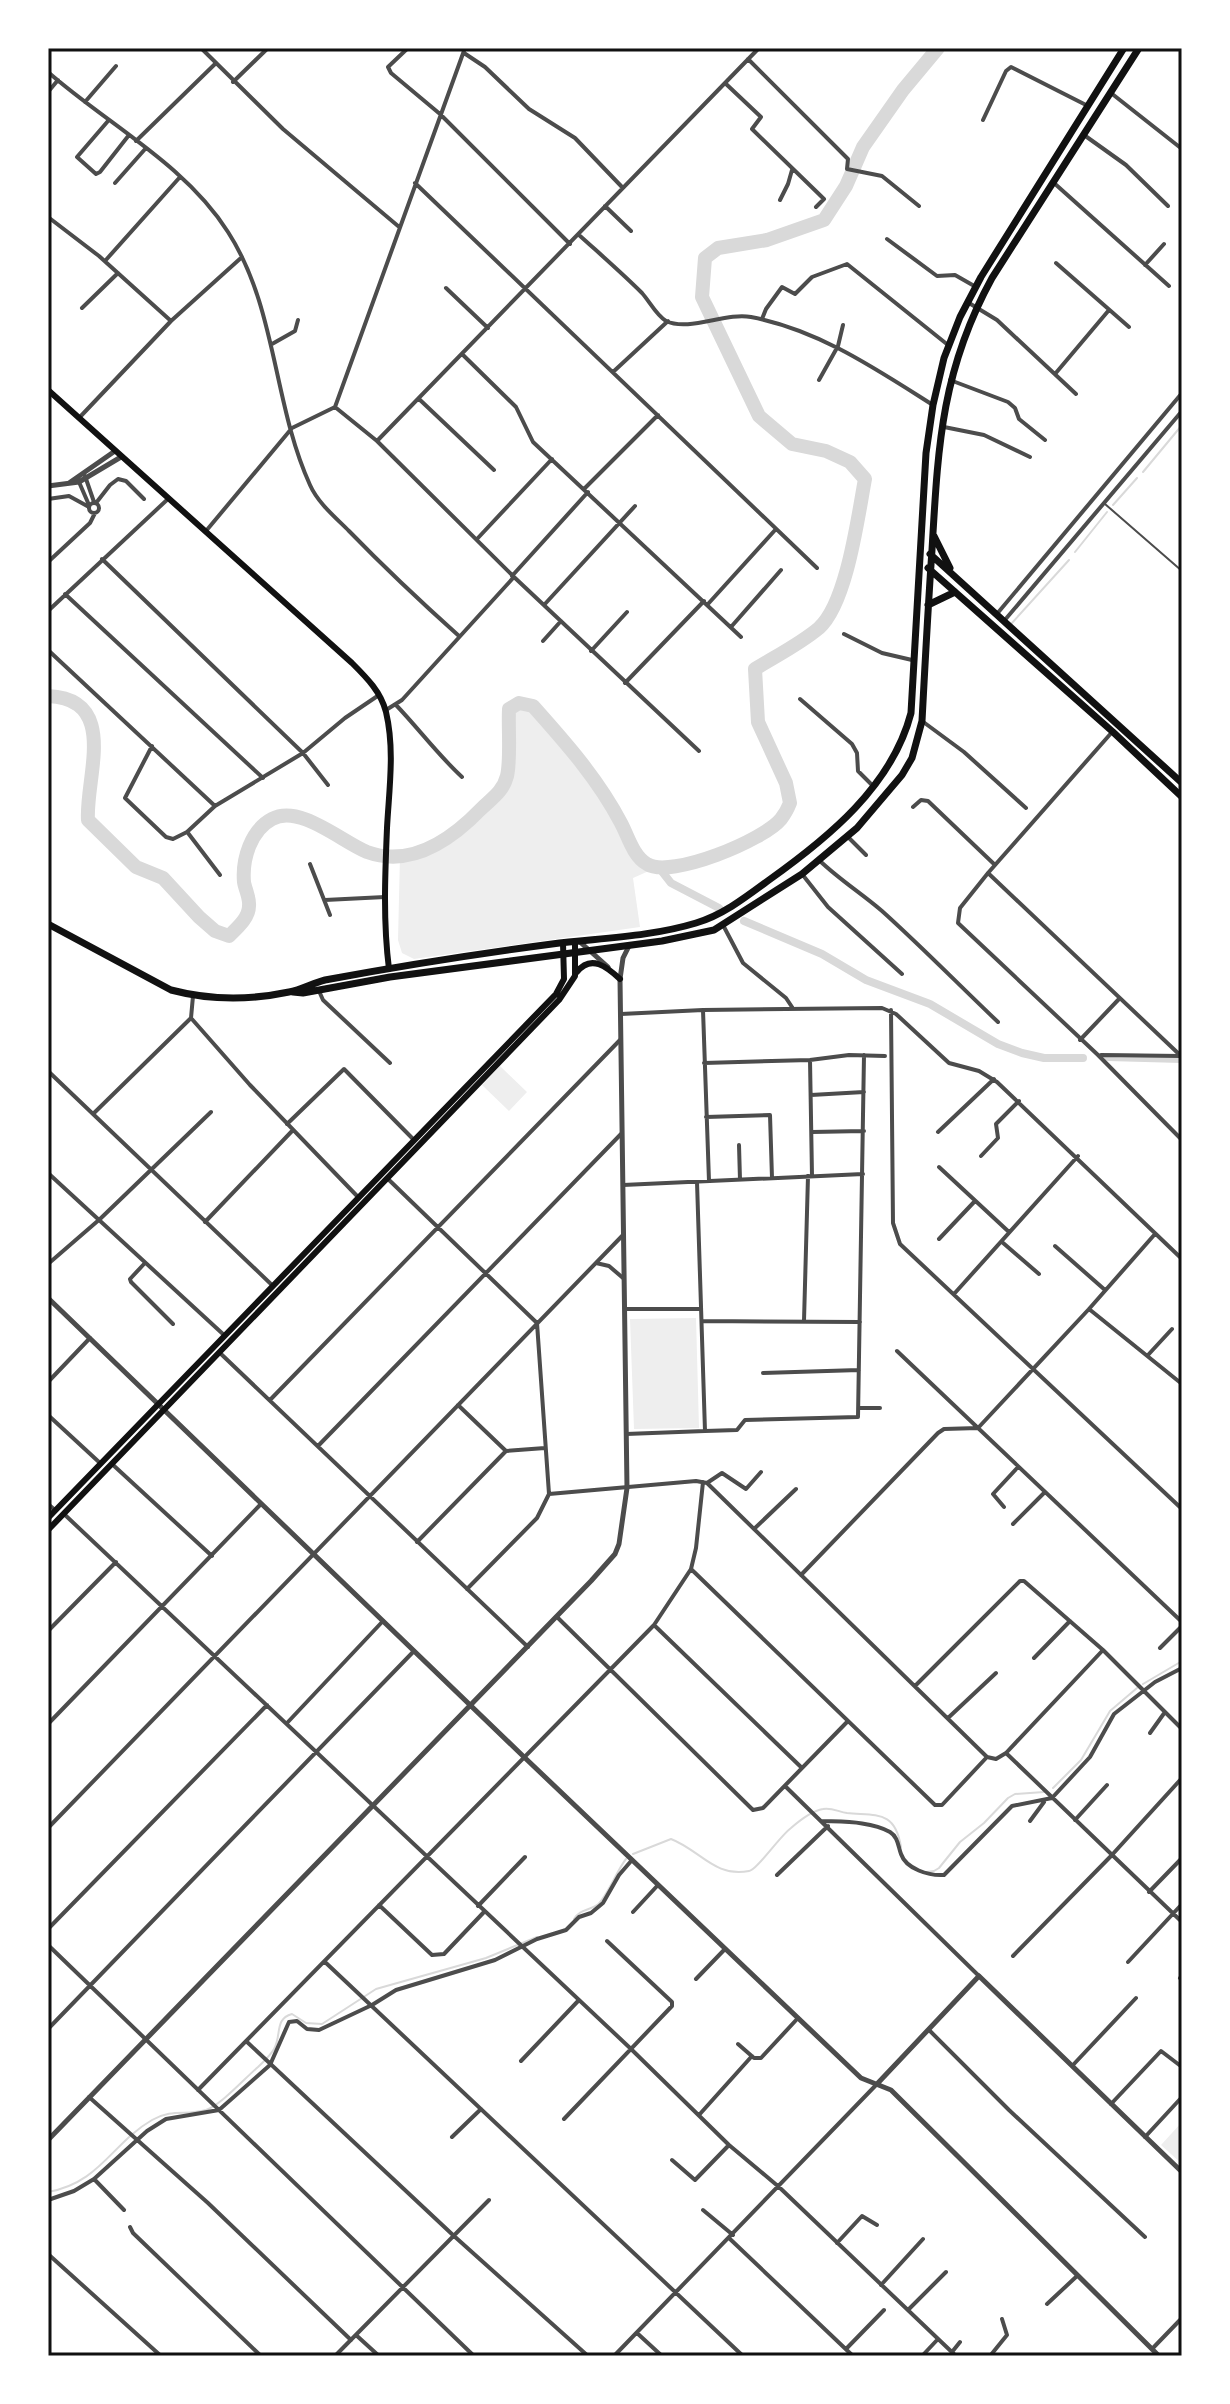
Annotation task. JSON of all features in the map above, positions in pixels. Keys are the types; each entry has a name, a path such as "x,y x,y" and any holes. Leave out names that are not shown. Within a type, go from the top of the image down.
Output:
{"main road":[{"path":"293,992 302,986 325,980 563,943 589,951 687,937 714,930 820,861 882,801 912,758 922,721 941,427 955,360 976,307 1139,48"},
{"path":"48,924 152,982 193,996 230,998 303,993 563,952 577,945 675,929 699,922 739,901 793,863 846,818 898,750 907,729 911,713 926,453 933,405 949,345 967,302 1122,51 1131,60"},
{"path":"48,390 352,663 379,695 386,710 391,765 385,897 389,969"},
{"path":"933,534 954,576"},
{"path":"921,548 1004,621 1182,797"},
{"path":"920,562 1182,783"},
{"path":"928,605 945,594 955,592"},
{"path":"793,863 802,874"},
{"path":"48,1530 220,1353 358,1197 556,994 564,979 563,943"},
{"path":"575,976 577,945"},
{"path":"48,1518 224,1335 275,1289 441,1125 559,1000 582,965 593,962 602,964 620,979"},
{"path":"434,1119 441,1125"},
{"path":"103,1460 112,1464"},
{"path":"57,1509 64,1514"}],"street":[{"path":"201,48 306,149 398,226"},
{"path":"233,82 268,48"},
{"path":"408,48 388,69 400,83 440,114 570,244"},
{"path":"377,441 759,48"},
{"path":"206,531 292,428 335,407 464,50 529,109 575,138 622,187"},
{"path":"748,59 848,159 847,169 880,175 919,206"},
{"path":"136,141 215,64"},
{"path":"85,102 116,66"},
{"path":"983,120 1006,71 1011,67 1088,106"},
{"path":"48,72 146,148 212,209 243,256 272,344 292,428 309,482 318,498 393,576 459,636"},
{"path":"48,92 58,80"},
{"path":"725,83 760,116 751,129 824,199 816,207"},
{"path":"1111,93 1181,145"},
{"path":"108,121 77,157 96,174 129,135"},
{"path":"1084,135 1126,165 1168,206"},
{"path":"115,183 146,148"},
{"path":"780,200 792,170"},
{"path":"105,261 180,177"},
{"path":"415,183 817,568"},
{"path":"1054,183 1169,286"},
{"path":"605,206 631,231"},
{"path":"48,217 105,261 171,321"},
{"path":"579,235 668,321 695,322 732,317 762,319 838,346 933,405"},
{"path":"887,239 937,276 955,275 976,287"},
{"path":"1145,265 1164,244"},
{"path":"79,418 171,321 243,256"},
{"path":"1056,263 1129,327"},
{"path":"762,319 782,287 795,294 812,277 847,264 949,345"},
{"path":"82,308 118,273"},
{"path":"446,288 488,328"},
{"path":"967,302 1009,330 1076,394"},
{"path":"1055,374 1109,310"},
{"path":"272,344 295,331 298,320"},
{"path":"613,372 668,321"},
{"path":"819,380 838,346 843,325"},
{"path":"462,354 516,407 527,433 552,459 741,637"},
{"path":"950,380 1000,397 1015,408 1019,419 1045,440"},
{"path":"996,615 1182,393"},
{"path":"419,399 494,470"},
{"path":"335,407 377,441 624,683 699,751"},
{"path":"1004,621 1182,411"},
{"path":"386,710 396,705 586,490 658,415"},
{"path":"1160,419 1169,426"},
{"path":"941,427 984,435 1030,457"},
{"path":"85,476 115,451"},
{"path":"48,486 78,480 121,457"},
{"path":"476,540 552,459"},
{"path":"85,476 95,513"},
{"path":"92,504 118,479 126,481 144,499"},
{"path":"78,480 92,504"},
{"path":"48,499 69,496 99,508 90,523 48,562"},
{"path":"1096,496 1105,503"},
{"path":"48,611 169,497"},
{"path":"544,605 635,506"},
{"path":"624,683 776,529"},
{"path":"102,559 303,753 328,785"},
{"path":"731,627 781,570"},
{"path":"65,594 263,778"},
{"path":"591,651 627,612"},
{"path":"543,641 561,621"},
{"path":"844,634 882,653 913,660"},
{"path":"48,650 215,806"},
{"path":"152,746 125,798 166,837 173,839 187,832 215,806 303,753 379,695"},
{"path":"800,699 852,744 857,753 858,771 873,786"},
{"path":"396,705 462,777"},
{"path":"922,721 964,752 1026,808"},
{"path":"1116,729 988,873 960,908 958,923 1098,1055 1182,1140"},
{"path":"913,807 921,800 928,801 995,865"},
{"path":"187,832 220,875"},
{"path":"847,836 866,855"},
{"path":"820,861 883,912 998,1022"},
{"path":"310,864 330,915"},
{"path":"988,873 1181,1056"},
{"path":"802,874 828,907 902,974"},
{"path":"325,900 385,897"},
{"path":"723,925 743,963 786,998 792,1008"},
{"path":"48,2140 615,1554 623,1525 627,1488 620,979 623,958 629,945"},
{"path":"589,951 620,979"},
{"path":"319,990 323,1000 390,1063"},
{"path":"93,1114 191,1018 193,996"},
{"path":"1080,1040 1119,999"},
{"path":"621,1014 792,1008 873,1007 891,1010 949,1063 979,1071 994,1079 1078,1156 1182,1259"},
{"path":"703,1010 709,1181"},
{"path":"891,1010 893,1223 900,1244 1182,1509"},
{"path":"191,1018 358,1197"},
{"path":"270,1400 620,1040"},
{"path":"626,1434 737,1430 745,1420 856,1417 859,1408 864,1055"},
{"path":"1098,1055 1181,1056"},
{"path":"704,1063 885,1056"},
{"path":"804,1321 812,1132 810,1060"},
{"path":"287,1124 344,1069 414,1140"},
{"path":"48,1071 275,1289"},
{"path":"938,1132 994,1079"},
{"path":"811,1095 864,1092"},
{"path":"981,1156 998,1138 995,1126 1019,1101"},
{"path":"48,1264 100,1219 211,1112"},
{"path":"706,1117 770,1115 772,1178"},
{"path":"205,1222 293,1130"},
{"path":"812,1132 864,1131"},
{"path":"318,1446 621,1134"},
{"path":"739,1145 740,1180"},
{"path":"954,1294 1078,1156"},
{"path":"939,1167 1009,1232"},
{"path":"48,1173 224,1335"},
{"path":"623,1185 863,1174"},
{"path":"388,1179 537,1323 549,1494 537,1518 467,1589"},
{"path":"697,1182 705,1431"},
{"path":"939,1239 975,1201"},
{"path":"801,1575 938,1433 944,1429 978,1428 1155,1234"},
{"path":"48,1828 623,1235"},
{"path":"1002,1241 1039,1274"},
{"path":"1055,1246 1105,1290"},
{"path":"596,1263 609,1266 623,1278"},
{"path":"144,1264 130,1279 131,1282 173,1324"},
{"path":"48,1298 861,2078 891,2090 1159,2356"},
{"path":"625,1309 701,1309"},
{"path":"1089,1309 1182,1384"},
{"path":"702,1321 860,1322"},
{"path":"1148,1355 1172,1329"},
{"path":"48,1382 90,1338"},
{"path":"897,1351 1182,1624 1160,1648"},
{"path":"220,1353 528,1647"},
{"path":"763,1373 859,1370"},
{"path":"458,1405 506,1451"},
{"path":"859,1408 880,1408"},
{"path":"48,1415 103,1460"},
{"path":"417,1542 506,1451 545,1448"},
{"path":"112,1464 212,1556"},
{"path":"1004,1507 993,1494 1018,1467"},
{"path":"549,1494 705,1482 722,1473 746,1489 761,1472"},
{"path":"705,1482 987,1757 996,1759 1006,1753 1103,1650"},
{"path":"198,2090 654,1625 691,1569 705,1482"},
{"path":"754,1529 796,1489"},
{"path":"1013,1524 1045,1492"},
{"path":"48,1504 57,1509"},
{"path":"48,1724 261,1504"},
{"path":"64,1514 729,2145 779,2187 954,2354 960,2342"},
{"path":"48,1631 116,1562"},
{"path":"691,1569 935,1805 942,1805 987,1757"},
{"path":"914,1687 1020,1581 1028,1582 1103,1650 1182,1729"},
{"path":"557,1617 753,1810 763,1808 847,1722"},
{"path":"287,1723 383,1621"},
{"path":"1034,1658 1070,1621"},
{"path":"654,1625 802,1768"},
{"path":"48,2029 414,1651"},
{"path":"1030,1821 1090,1757 1114,1714 1166,1674 1182,1668"},
{"path":"948,1718 996,1673"},
{"path":"48,1929 267,1705"},
{"path":"1150,1733 1166,1711"},
{"path":"1006,1753 1040,1785 1049,1798 1182,1922"},
{"path":"1013,1956 1182,1778"},
{"path":"1075,1820 1107,1785"},
{"path":"785,1786 1182,2172"},
{"path":"820,1820 886,1830 896,1837 901,1857 911,1866 941,1875 949,1871 968,1847 1012,1806 1049,1798"},
{"path":"777,1875 828,1826"},
{"path":"478,1906 525,1857"},
{"path":"1149,1892 1182,1858"},
{"path":"48,2200 74,2191 94,2179 138,2139 166,2119 218,2110 269,2063 289,2022 297,2021 307,2029 319,2030 396,1990 495,1960 519,1945 566,1930 579,1917 598,1909 632,1860"},
{"path":"633,1912 658,1885"},
{"path":"1128,1962 1182,1904"},
{"path":"379,1905 432,1955 439,1956 484,1912"},
{"path":"564,2119 672,2004 607,1941"},
{"path":"48,1945 474,2356"},
{"path":"696,1979 725,1949"},
{"path":"325,1962 743,2356"},
{"path":"614,2356 732,2237 979,1976"},
{"path":"1073,2065 1136,1998"},
{"path":"521,2061 579,2000"},
{"path":"738,2044 756,2059 762,2057 798,2018"},
{"path":"929,2030 1009,2110 1145,2237"},
{"path":"246,2041 454,2236 588,2356"},
{"path":"1111,2104 1159,2052 1164,2052 1182,2067"},
{"path":"699,2115 752,2056"},
{"path":"88,2097 138,2139 351,2340"},
{"path":"1145,2137 1182,2097"},
{"path":"452,2137 481,2109"},
{"path":"672,2160 695,2180 729,2145"},
{"path":"94,2179 124,2210"},
{"path":"335,2356 489,2200"},
{"path":"703,2210 853,2356"},
{"path":"837,2243 862,2216 877,2225"},
{"path":"130,2227 261,2356"},
{"path":"881,2285 923,2239"},
{"path":"48,2254 161,2356"},
{"path":"908,2310 946,2272"},
{"path":"1047,2304 1077,2275"},
{"path":"846,2349 884,2310"},
{"path":"990,2356 1007,2335 1002,2319"},
{"path":"1152,2349 1180,2320"},
{"path":"637,2333 662,2356"},
{"path":"356,2335 379,2356"},
{"path":"922,2356 938,2339"}],"lane":[{"path":"1105,503 1182,571"}],"shaded area":[{"path":"533,706 592,775 651,870 633,878 640,927 414,959 402,953 398,940 400,856 429,849 445,840 490,802 508,770 509,709"},
{"path":"500,1066 527,1092 509,1111 482,1085"},
{"path":"696,1318 699,1428 634,1429 630,1319"},
{"path":"1182,2122 1182,2164 1161,2145"}],"waterway":[{"path":"48,696 70,700 84,711 92,725 94,743 88,820 136,867 163,878 199,917 215,931 229,936 247,915 249,900 244,882 245,864 249,846 265,824 283,816 295,816 321,826 367,852 383,856 399,856 430,848 470,820 503,786 509,761 509,709 519,703 533,706 581,762 612,807 634,851 647,864 659,867 695,862 717,855 771,828 781,819 790,803 786,783 758,722 755,669 812,634 829,616 850,558 865,479 850,462 826,451 792,444 759,416 702,297 705,258 718,248 767,240 824,220 846,186 863,147 903,90 938,48"},
{"path":"1143,472 1182,425"},
{"path":"1113,505 1137,478"},
{"path":"1075,552 1107,512"},
{"path":"1012,623 1069,560"},
{"path":"660,869 671,883 719,908"},
{"path":"744,921 822,954 866,980 930,1004 998,1044 1044,1058 1083,1058"},
{"path":"1108,1057 1182,1059"},
{"path":"1143,1684 1182,1661"},
{"path":"1053,1788 1081,1760 1110,1711 1137,1688"},
{"path":"926,1872 939,1868 960,1842 1008,1798 1015,1794 1044,1792"},
{"path":"633,1854 671,1839 717,1867 737,1872 749,1871 798,1822 826,1809 883,1817 894,1826 901,1847"},
{"path":"574,1919 600,1902 626,1859"},
{"path":"48,2192 81,2180 152,2120 166,2114 206,2110 219,2103 271,2054 286,2016 292,2014 306,2023 322,2024 376,1989 486,1958 537,1937"}]}
